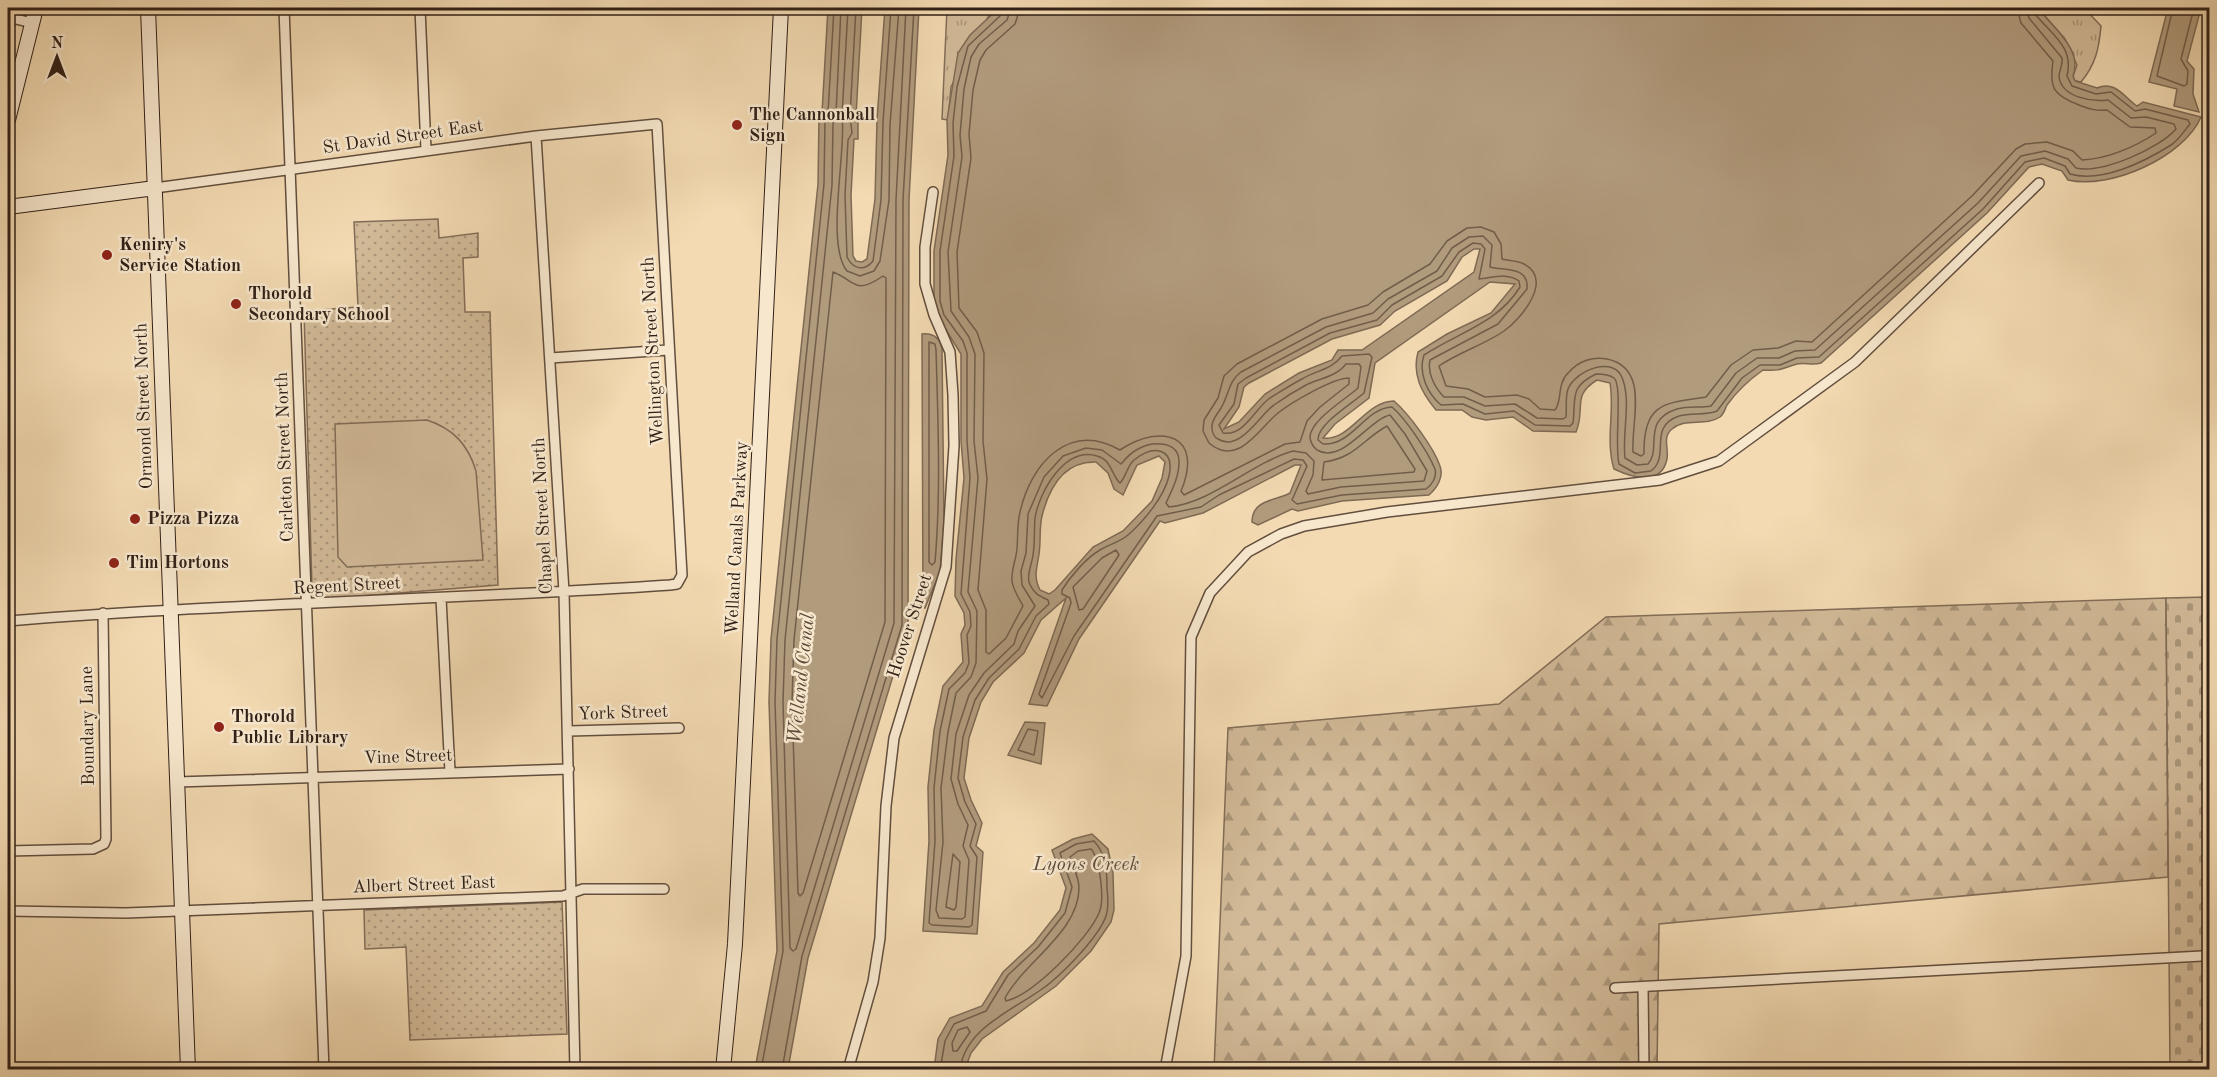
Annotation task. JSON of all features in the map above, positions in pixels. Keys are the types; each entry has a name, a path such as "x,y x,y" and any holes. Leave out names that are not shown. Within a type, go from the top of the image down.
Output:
{"street":[{"path":"8,120 36,8"},
{"name":"Ormond Street North","path":"148,8 188,1070"},
{"name":"Carleton Street North","path":"284,8 324,1070"},
{"path":"420,8 426,150"},
{"name":"Welland Canals Parkway","path":"723,1070 735,944 781,8"},
{"path":"8,17 32,22"},
{"name":"St David Street East","path":"155,188 290,171 426,150 657,124"},
{"name":"Wellington Street North","path":"657,124 682,575"},
{"name":"Chapel Street North","path":"536,136 564,592 575,1070"},
{"path":"1165,1070 1186,956 1191,637 1210,593 1248,552 1281,534 1304,526 1387,512 1660,480 1719,461 1855,362 2039,183"},
{"path":"8,207 155,188"},
{"name":"Hoover Street","path":"848,1070 867,1003 880,938 886,806 894,738 913,670 940,594 946,567 954,446 953,405 950,351 934,315 925,284 925,247 933,192"},
{"path":"550,358 668,350"},
{"name":"Regent Street","path":"8,621 103,613 307,605 669,585 677,584 682,575"},
{"path":"441,598 450,772"},
{"name":"Boundary Lane","path":"8,851 93,849 104,844 106,839 103,613"},
{"name":"York Street","path":"568,731 679,728"},
{"name":"Vine Street","path":"177,782 569,769"},
{"name":"Albert Street East","path":"8,911 126,913 572,894 583,888 664,888"},
{"path":"1615,988 2202,956"},
{"path":"1643,987 1644,1070"}],"green space":[{"path":"947,8 999,8 988,17 951,87 948,120 942,119"},
{"path":"2038,8 2084,8 2101,26 2096,56 2081,82 2075,81 2073,76 2077,65 2065,39"},
{"path":"438,219 439,238 478,233 478,257 463,258 465,312 490,312 498,585 324,599 312,587 304,311 358,307 354,222"},
{"path":"427,420 445,428 459,439 473,462 476,471 483,560 347,567 338,557 335,424"},
{"path":"2209,597 2209,1069 2170,1069 2166,598"},
{"path":"2166,598 2168,877 1659,924 1657,1069 1214,1070 1228,728 1499,704 1606,617"},
{"path":"562,902 567,1034 410,1040 406,947 365,949 364,910"}],"water":[{"name":"Welland Canal","path":"828,8 862,8 856,116 858,139 854,139 851,195 853,256 856,261 862,262 867,259 875,199 877,120 885,8 919,8 909,200 908,626 808,958 788,1069 755,1069 777,951 769,702 771,639 818,184 819,117 822,113"},
{"path":"999,8 2038,8 2070,48 2074,57 2075,81 2097,88 2109,86 2114,88 2137,106 2143,102 2201,117 2192,132 2179,145 2163,157 2124,175 2085,182 2068,180 2062,171 2042,164 2029,167 1987,213 1821,363 1763,370 1739,390 1720,417 1708,421 1683,423 1672,429 1667,436 1667,459 1664,468 1652,477 1637,477 1614,469 1610,447 1610,383 1597,380 1584,392 1576,432 1533,431 1513,417 1486,420 1472,417 1462,410 1436,410 1419,382 1416,368 1418,352 1447,334 1491,313 1515,284 1490,282 1375,363 1369,398 1335,424 1323,438 1333,438 1341,434 1374,407 1394,401 1420,432 1440,466 1439,482 1429,495 1342,501 1298,511 1292,509 1258,525 1252,522 1253,514 1260,505 1290,493 1301,465 1295,465 1203,513 1165,523 1160,521 1079,639 1047,706 1029,704 1066,598 1041,620 1024,653 993,682 981,702 969,738 964,778 982,823 976,846 983,852 977,934 923,931 929,841 928,787 934,730 943,686 963,662 961,634 965,625 964,613 955,596 956,559 964,478 961,441 961,354 938,317 934,302 934,251 948,155 947,120 958,53 970,35","holes":["1474,249 1480,249 1474,272 1362,350 1338,350 1332,360 1299,373 1265,394 1239,422 1224,429 1239,407 1244,387 1249,383 1332,339 1380,325 1395,311 1447,281 1462,257","1159,456 1165,462 1162,478 1152,501 1123,531 1093,547 1055,590 1049,594 1040,590 1036,572 1041,521 1049,496 1060,478 1075,466 1096,462 1108,473 1114,489 1123,495 1137,465"]},
{"path":"2168,8 2201,8 2187,61 2194,69 2193,94 2199,112 2174,106 2177,89 2149,82"},
{"path":"922,334 935,337 942,349 944,523 940,572 925,608 923,608"},
{"path":"1025,722 1045,723 1041,764 1008,755"},
{"name":"Lyons Creek","path":"1092,834 1108,849 1113,873 1114,910 1111,922 1091,951 1056,986 982,1039 971,1053 965,1069 934,1069 938,1039 950,1018 982,1006 1003,972 1034,943 1060,910 1066,888 1052,850 1073,839"}],"place":[{"name":"The Cannonball Sign","path":"737,125"},
{"name":"Keniry's Service Station","path":"107,255"},
{"name":"Thorold Secondary School","path":"236,304"},
{"name":"Pizza Pizza","path":"135,519"},
{"name":"Tim Hortons","path":"114,563"},
{"name":"Thorold Public Library","path":"219,727"}]}
